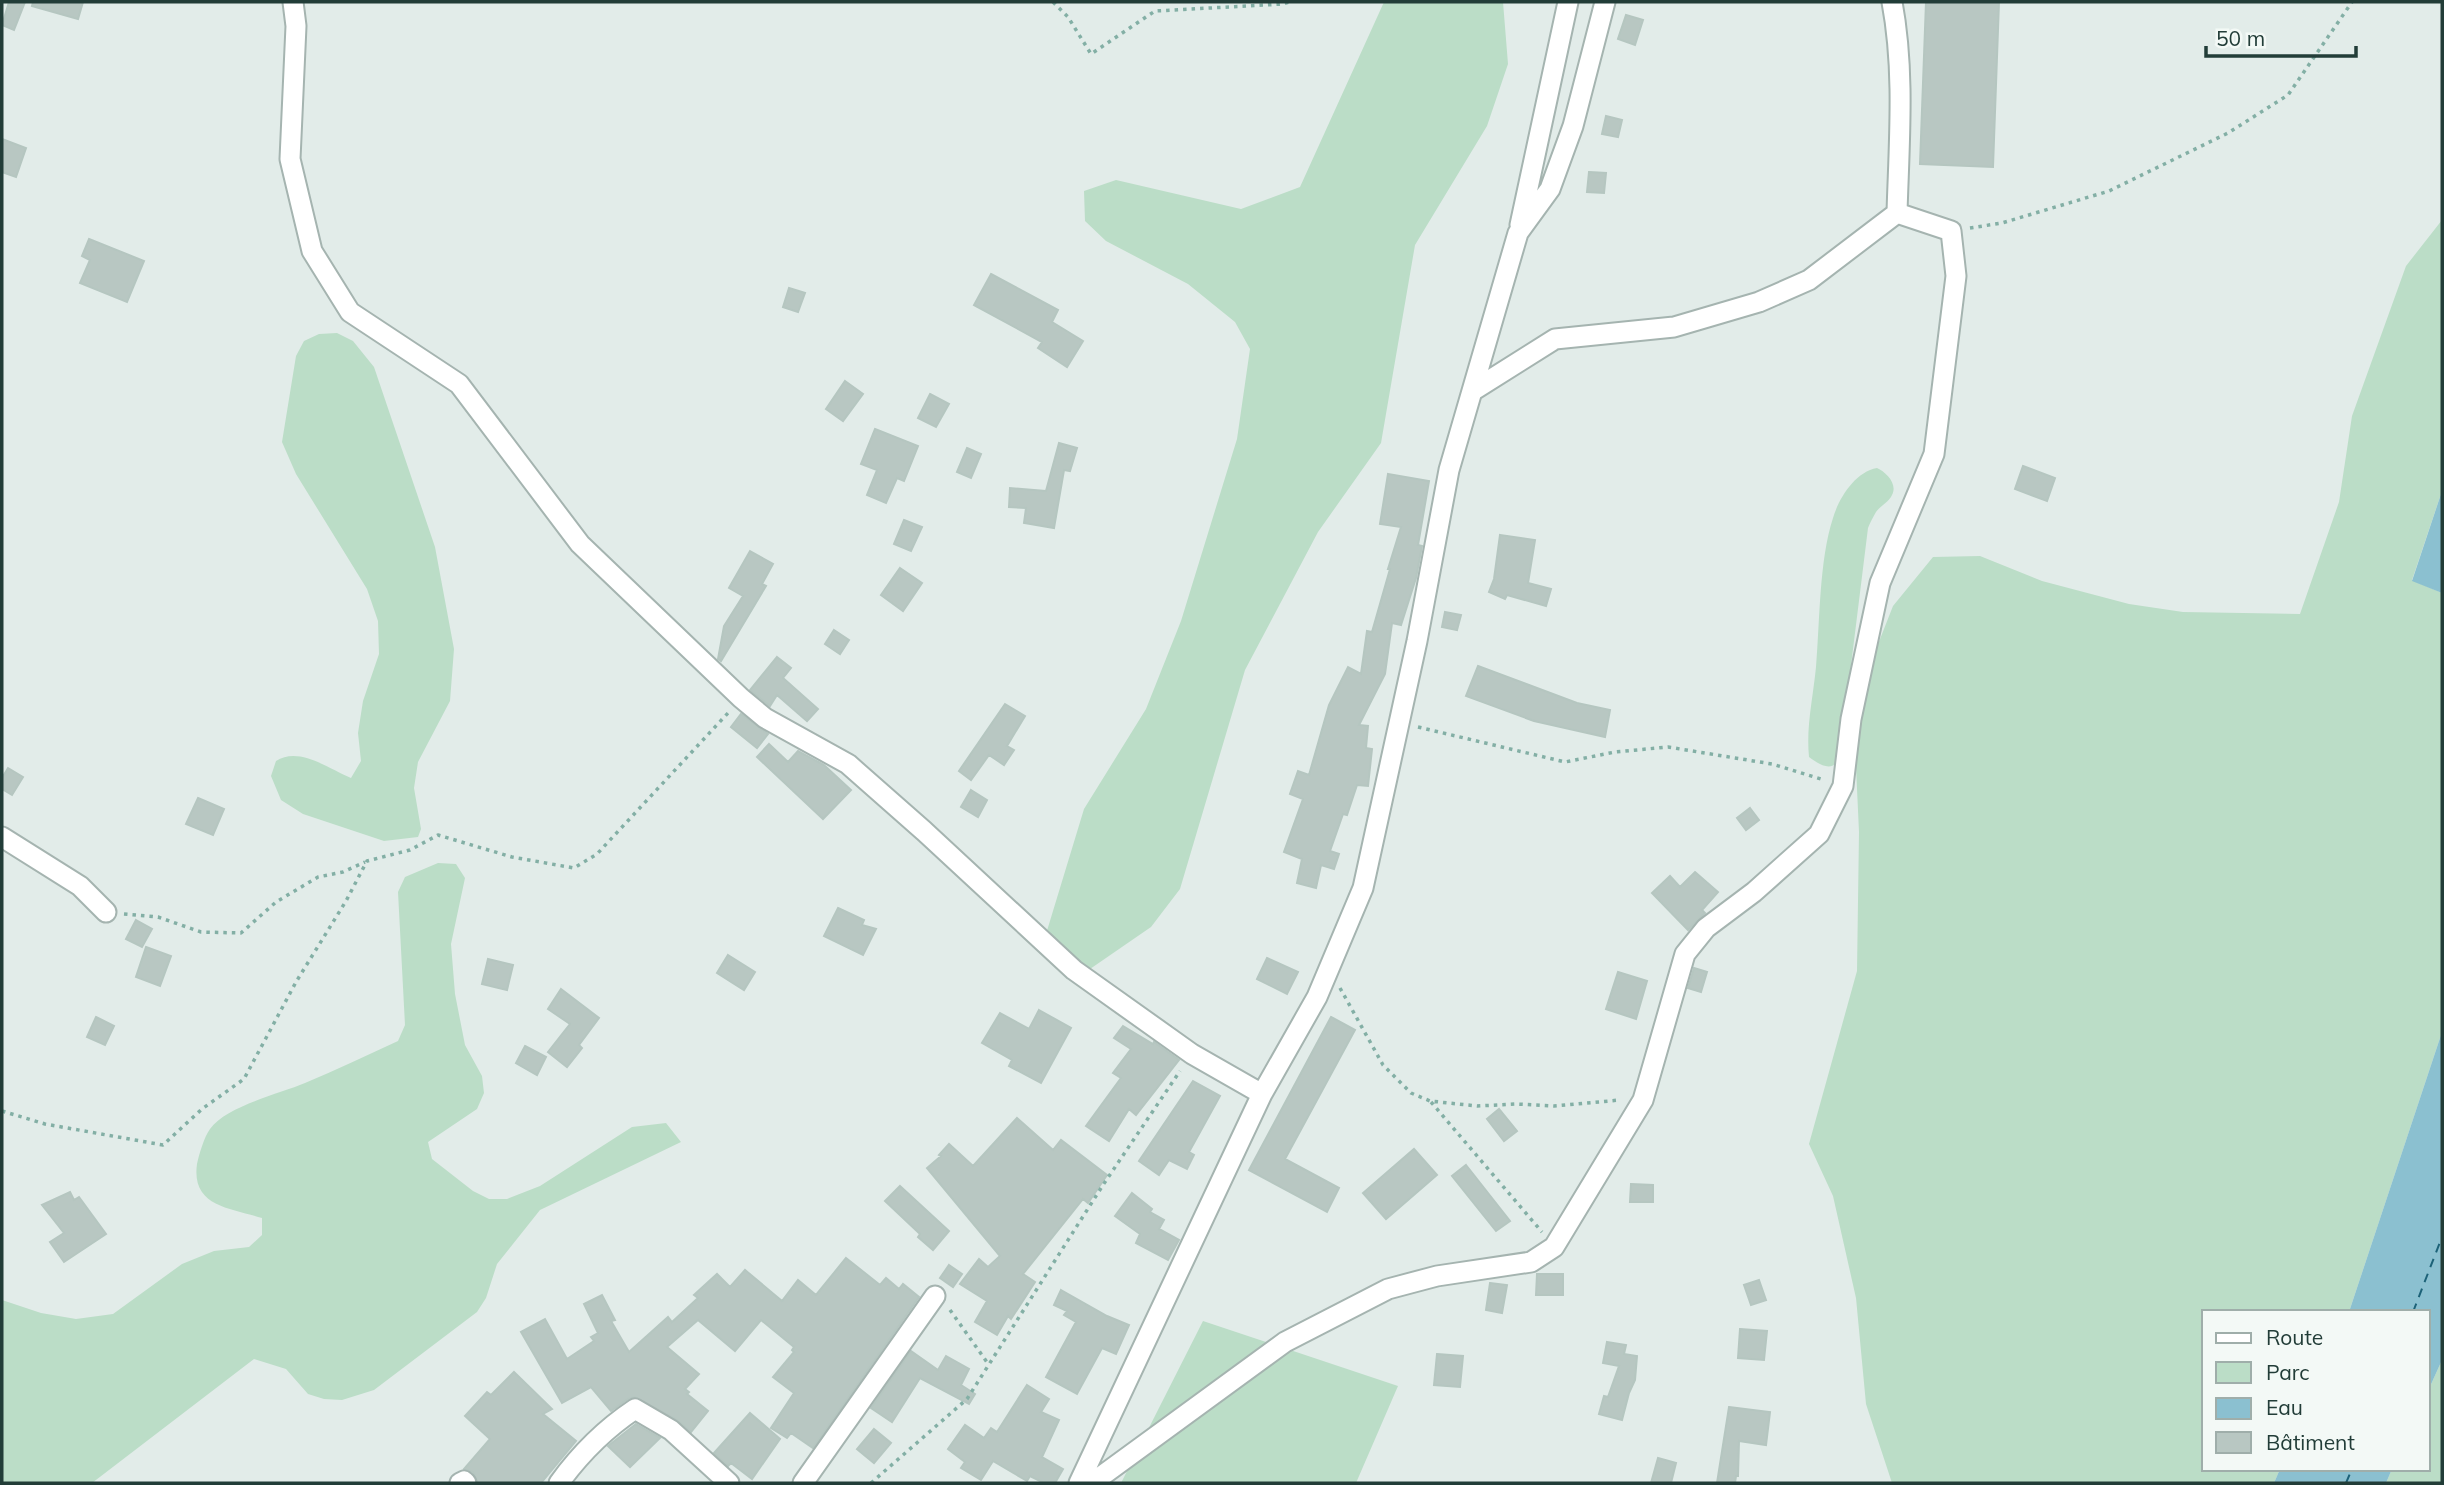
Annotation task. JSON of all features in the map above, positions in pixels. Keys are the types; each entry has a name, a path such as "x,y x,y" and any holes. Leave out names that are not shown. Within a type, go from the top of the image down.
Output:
{"street":[{"path":"293,2 296,26 290,159 313,251 350,312 459,384 580,544 741,698 765,718 848,764 1074,970 1192,1054 1262,1094"},
{"path":"1079,1483 1262,1094 1317,997 1363,888 1417,641 1449,470 1518,233 1568,2"},
{"path":"1518,233 1549,189 1573,126 1605,2"},
{"path":"1892,2 1898,32 1900,94 1897,213"},
{"path":"1474,390 1555,339 1674,327 1759,302 1809,280 1897,213"},
{"path":"1092,1483 1285,1342 1388,1289 1437,1276 1531,1262 1554,1247 1643,1100 1685,954 1706,929 1754,892 1819,834 1843,786 1851,719 1880,583 1934,454 1956,276 1951,230 1897,213"},
{"path":"2,837 80,886 106,912"},
{"path":"803,1483 935,1296"},
{"path":"559,1483 573,1464 612,1424 635,1409 671,1430 729,1483"},
{"path":"460,1483 466,1483"}],"path":[{"path":"1053,2 1068,17 1091,54 1155,11 1289,2"},
{"path":"1951,230 2002,223 2109,191 2228,133 2288,95 2352,2"},
{"path":"106,912 158,917 201,932 241,933 276,902 318,877 344,872 367,861 410,850 438,835 512,858 574,869 597,855 741,698"},
{"path":"1399,721 1566,762 1615,752 1668,747 1772,764 1843,786"},
{"path":"2,1111 45,1124 163,1145 202,1109 244,1079 296,982 346,901 367,861"},
{"path":"1328,970 1350,1004 1382,1065 1411,1093 1430,1101 1477,1106 1643,1100"},
{"path":"871,1483 967,1399 1103,1185 1192,1054"},
{"path":"1430,1101 1554,1247"},
{"path":"935,1296 943,1300 989,1365"}],"green space":[{"path":"1384,2 1503,2 1508,64 1487,126 1415,245 1381,443 1318,532 1245,670 1180,889 1151,927 1090,969 1046,934 1084,809 1146,709 1181,621 1237,439 1250,349 1235,322 1188,284 1106,241 1085,221 1084,191 1116,180 1241,209 1300,187"},
{"path":"2442,220 2442,491 2412,580 2442,593 2442,1032 2350,1310 2202,1310 2202,1471 2279,1471 2274,1483 1892,1483 1866,1404 1856,1298 1833,1196 1809,1144 1857,971 1859,832 1856,767 1859,702 1893,606 1933,557 1980,556 2042,581 2129,604 2183,612 2300,614 2339,502 2352,416 2406,266"},
{"path":"337,333 353,341 374,367 435,547 454,649 450,701 418,762 414,788 421,829 418,837 384,841 303,814 281,800 271,776 276,761 294,756 314,760 351,778 361,761 358,733 363,701 379,654 378,621 367,589 296,474 282,442 296,356 304,341 319,334"},
{"path":"1877,468 1890,479 1893,491 1889,500 1876,512 1868,528 1840,754 1835,764 1827,766 1809,757 1808,746 1828,535 1839,502 1849,487 1869,470"},
{"path":"438,863 456,864 465,878 451,944 455,994 465,1045 482,1076 484,1093 477,1109 428,1142 432,1159 473,1191 489,1199 507,1199 540,1186 632,1127 666,1123 681,1142 540,1210 497,1264 486,1298 477,1312 374,1390 342,1400 324,1399 308,1394 286,1369 254,1359 92,1483 2,1483 2,1300 41,1313 76,1319 113,1314 182,1264 214,1251 249,1247 262,1235 262,1218 226,1208 207,1197 200,1189 197,1164 206,1137 218,1121 240,1107 305,1083 398,1041 405,1025 398,892 405,877"},
{"path":"1203,1321 1398,1386 1356,1483 1121,1483"},
{"path":"2442,1360 2442,1483 2386,1483 2391,1471 2430,1471 2430,1387"}],"water":[{"path":"2442,491 2442,593 2412,581"},
{"path":"2442,1032 2442,1360 2430,1387 2430,1310 2350,1310"},
{"path":"2279,1471 2391,1471 2386,1483 2274,1483"}],"building":[{"path":"9,2 25,2 14,30 2,25"},
{"path":"33,2 83,2 78,19 32,6"},
{"path":"1926,2 1999,2 1993,167 1920,164"},
{"path":"1626,15 1643,20 1635,45 1618,39"},
{"path":"1606,116 1622,120 1618,137 1602,134"},
{"path":"2,139 26,148 16,177 2,172"},
{"path":"1589,172 1606,173 1604,193 1587,192"},
{"path":"89,239 144,261 127,302 80,283 90,260 82,256"},
{"path":"991,274 1058,310 1052,322 1083,341 1067,367 1038,348 1042,342 974,305"},
{"path":"789,288 805,293 798,312 783,307"},
{"path":"845,381 863,394 843,421 826,409"},
{"path":"930,394 949,404 936,427 918,418"},
{"path":"875,429 918,446 904,481 897,478 886,503 867,495 877,470 861,464"},
{"path":"1059,443 1077,448 1070,471 1064,470 1054,528 1024,523 1026,508 1009,507 1010,488 1046,491"},
{"path":"967,448 981,454 971,478 957,472"},
{"path":"2023,466 2055,478 2047,501 2015,489"},
{"path":"1388,474 1429,481 1418,545 1422,546 1416,578 1401,625 1392,623 1385,674 1359,725 1368,726 1366,748 1372,749 1368,786 1357,785 1347,815 1343,814 1330,851 1339,854 1334,869 1321,865 1316,888 1297,883 1302,859 1284,852 1303,799 1290,794 1298,771 1309,775 1329,705 1348,667 1361,674 1367,631 1372,632 1401,527 1380,524"},
{"path":"904,520 922,527 911,551 894,544"},
{"path":"1500,535 1535,540 1528,583 1551,589 1546,606 1507,595 1505,599 1489,592 1494,579"},
{"path":"750,551 773,564 762,584 766,586 721,661 718,659 724,626 743,596 729,588"},
{"path":"900,568 922,583 903,611 881,595"},
{"path":"1445,612 1461,615 1457,630 1442,627"},
{"path":"834,630 849,640 840,654 825,644"},
{"path":"777,657 791,668 783,678 818,709 807,721 777,695 770,706 750,690"},
{"path":"1478,666 1577,703 1610,710 1605,737 1534,721 1466,696"},
{"path":"1005,704 1025,716 1007,746 1014,750 1004,765 989,755 971,780 959,771"},
{"path":"741,714 768,734 757,748 731,727"},
{"path":"769,744 788,762 798,751 824,765 851,790 823,819 757,757"},
{"path":"8,768 23,777 12,795 2,789 2,778"},
{"path":"971,790 987,800 978,817 961,807"},
{"path":"198,798 224,809 213,835 186,824"},
{"path":"1750,808 1759,820 1746,830 1737,818"},
{"path":"1695,872 1718,892 1702,910 1705,913 1688,930 1652,893 1670,876 1680,887"},
{"path":"838,908 864,920 862,925 876,929 863,955 824,936"},
{"path":"136,920 152,929 142,947 126,939"},
{"path":"146,947 171,956 160,986 136,977"},
{"path":"728,955 755,972 744,990 717,973"},
{"path":"1267,958 1298,972 1287,994 1257,979"},
{"path":"488,959 513,965 507,990 482,984"},
{"path":"1694,968 1707,972 1701,992 1688,988"},
{"path":"1618,972 1647,981 1636,1019 1606,1009"},
{"path":"561,989 599,1018 579,1045 582,1048 567,1067 548,1052 570,1024 548,1009"},
{"path":"1039,1010 1071,1028 1041,1083 1009,1066 1012,1060 982,1043 1000,1013 1029,1029"},
{"path":"96,1017 114,1026 105,1045 87,1037"},
{"path":"1331,1017 1355,1030 1285,1159 1339,1188 1327,1212 1249,1170"},
{"path":"1123,1026 1153,1044 1154,1042 1179,1060 1136,1115 1129,1109 1109,1141 1086,1126 1121,1078 1113,1073 1131,1049 1114,1038"},
{"path":"525,1046 546,1057 537,1075 516,1063"},
{"path":"1193,1081 1220,1096 1189,1152 1194,1155 1187,1169 1169,1160 1159,1175 1139,1161"},
{"path":"1499,1109 1517,1131 1504,1141 1487,1119"},
{"path":"1017,1118 1053,1150 1061,1140 1107,1175 1088,1203 1083,1199 1023,1274 1035,1282 1011,1319 1008,1316 997,1335 975,1322 987,1301 960,1284 979,1259 988,1267 1000,1256 927,1168 941,1156 939,1155 949,1144 973,1166"},
{"path":"1414,1149 1437,1175 1386,1219 1363,1193"},
{"path":"1466,1165 1510,1221 1496,1231 1452,1176"},
{"path":"1631,1184 1653,1185 1653,1202 1630,1202"},
{"path":"900,1186 949,1231 933,1250 885,1201"},
{"path":"70,1192 74,1200 79,1197 106,1234 64,1262 50,1242 64,1233 42,1205"},
{"path":"1132,1193 1152,1209 1150,1212 1164,1220 1159,1229 1179,1240 1168,1260 1136,1243 1140,1234 1115,1216"},
{"path":"846,1258 880,1285 886,1278 899,1289 903,1284 919,1297 813,1448 791,1433 787,1438 771,1428 794,1393 773,1377 794,1352 794,1347 761,1320 735,1351 698,1320 667,1347 699,1374 685,1389 689,1392 687,1394 708,1411 691,1432 677,1420 635,1397 611,1411 591,1387 562,1403 521,1332 545,1319 567,1359 594,1341 591,1337 598,1333 584,1304 602,1295 615,1320 611,1321 629,1352 668,1317 672,1322 698,1298 694,1295 717,1274 730,1287 745,1270 782,1301 798,1280 816,1295"},
{"path":"949,1265 962,1274 953,1287 940,1278"},
{"path":"1537,1274 1563,1274 1563,1295 1536,1295"},
{"path":"1759,1280 1766,1300 1751,1305 1744,1285"},
{"path":"1490,1283 1507,1285 1502,1313 1486,1310"},
{"path":"1061,1290 1129,1325 1116,1354 1102,1348 1077,1394 1046,1377 1076,1322 1064,1315 1067,1311 1054,1305"},
{"path":"1740,1329 1767,1331 1764,1360 1738,1358"},
{"path":"1607,1342 1626,1345 1624,1354 1637,1356 1635,1380 1622,1420 1599,1414 1604,1396 1608,1397 1619,1366 1603,1363"},
{"path":"911,1351 938,1370 946,1356 969,1369 961,1385 975,1394 969,1404 920,1378 892,1422 871,1408"},
{"path":"1437,1354 1463,1356 1460,1387 1434,1385"},
{"path":"514,1372 552,1409 543,1414 576,1441 541,1483 478,1483 473,1472 464,1469 490,1439 465,1416 487,1392 491,1395"},
{"path":"1027,1385 1049,1399 1041,1412 1059,1420 1042,1457 1063,1469 1055,1483 1044,1483 1030,1476 1027,1481 993,1461 981,1480 961,1468 965,1462 948,1449 965,1425 984,1438 991,1428 997,1432"},
{"path":"1729,1407 1770,1412 1766,1445 1739,1441 1738,1476 1735,1483 1717,1483"},
{"path":"750,1413 780,1439 752,1479 731,1463 728,1466 714,1453"},
{"path":"636,1424 660,1438 630,1467 608,1446"},
{"path":"874,1429 891,1443 874,1463 857,1449"},
{"path":"1658,1458 1676,1463 1671,1483 1651,1483"}],"ferry route":[{"path":"2414,1310 2442,1237"},
{"path":"2346,1483 2351,1471"}]}
